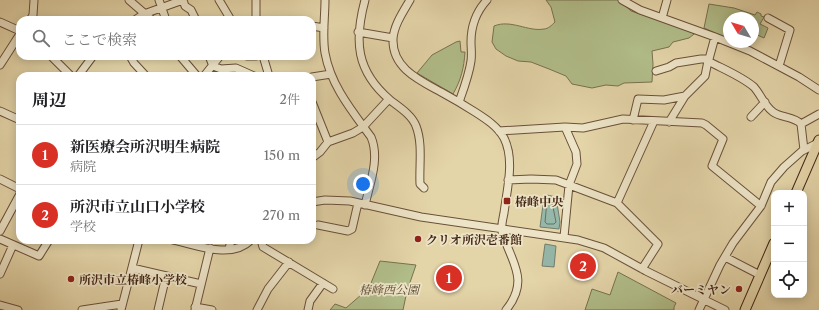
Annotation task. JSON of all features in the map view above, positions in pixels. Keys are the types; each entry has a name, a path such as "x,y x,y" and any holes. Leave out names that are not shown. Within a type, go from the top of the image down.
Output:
{"main road":[{"path":"797,190 818,142"},
{"path":"745,310 771,250"}],"street":[{"path":"33,16 34,0"},
{"path":"129,0 147,16"},
{"path":"159,0 165,16"},
{"path":"141,16 183,0 194,16"},
{"path":"219,0 229,16"},
{"path":"256,0 256,16"},
{"path":"325,0 325,53 331,74 339,92 371,137 375,150 375,158 365,204"},
{"path":"365,0 358,32 360,55 368,75 376,87 408,116 416,126 420,147 420,184 424,188"},
{"path":"410,0 396,25 393,38 396,55 404,68 418,79 489,121 499,131 508,148 510,157 502,229 513,259 518,278 518,285 514,298 506,310"},
{"path":"459,102 468,74 471,58 472,27 481,7 487,0"},
{"path":"622,0 640,10 750,51 799,77 819,90"},
{"path":"662,18 667,0"},
{"path":"768,18 790,30 779,66"},
{"path":"0,22 16,30"},
{"path":"316,27 324,28"},
{"path":"358,32 393,38"},
{"path":"669,122 685,96 705,76 715,37"},
{"path":"0,65 16,39"},
{"path":"656,70 669,67 676,63 701,59 708,60 746,81 756,89 772,111 779,116 798,121 800,124 804,150"},
{"path":"55,60 67,72"},
{"path":"81,72 90,60"},
{"path":"132,60 142,72"},
{"path":"183,60 194,72"},
{"path":"211,60 213,66 222,69 236,68 245,72"},
{"path":"208,72 217,60"},
{"path":"264,60 268,72"},
{"path":"316,77 331,74"},
{"path":"633,120 638,99 664,100 685,96"},
{"path":"316,155 328,142 353,134 363,127 389,99"},
{"path":"751,118 765,102"},
{"path":"0,111 16,118"},
{"path":"316,112 328,142"},
{"path":"800,124 819,114"},
{"path":"499,131 565,127 583,128 623,119 702,123 723,139 712,166 761,206"},
{"path":"617,203 654,121"},
{"path":"564,237 569,185 576,171 577,158 576,152 565,127"},
{"path":"699,310 720,265 733,243 761,206 771,182 777,174 804,150 818,142"},
{"path":"0,179 16,187"},
{"path":"508,180 556,180 617,203 658,244 642,269"},
{"path":"316,202 341,200 421,217 564,237 586,242 604,248 642,269 725,310"},
{"path":"0,231 16,201"},
{"path":"318,225 348,232 352,229 358,203"},
{"path":"0,239 39,256 46,244"},
{"path":"82,310 122,307 138,244"},
{"path":"192,244 218,250 240,248 246,244"},
{"path":"229,249 230,244"},
{"path":"262,244 262,247 333,289"},
{"path":"0,274 13,245"},
{"path":"210,248 195,309 212,310"},
{"path":"725,258 760,275"},
{"path":"257,310 268,289 289,262"},
{"path":"132,268 200,284"},
{"path":"158,310 166,276"},
{"path":"308,310 310,301 323,283"},
{"path":"0,305 17,310"}],"green space":[{"path":"546,0 619,0 631,11 670,24 698,31 689,38 673,42 669,47 652,51 652,82 624,83 618,86 606,85 592,88 572,84 566,76 531,62 518,61 506,56 496,49 492,42 494,26 500,24 532,29 545,29 550,27 555,22 551,7"},
{"path":"709,4 734,8 746,12 723,12 723,36 704,28"},
{"path":"759,13 764,17 760,24 768,28 764,38 759,36"},
{"path":"460,41 461,52 465,52 464,63 462,74 453,94 417,73 432,55"},
{"name":"椿峰西公園","path":"380,261 416,265 407,291 403,310 330,310 335,304 346,308 369,288"},
{"path":"618,272 676,303 674,310 585,310 592,289 610,295"}],"water":[{"path":"547,195 556,197 560,222 559,229 540,227 544,197"},
{"path":"545,244 556,246 554,267 542,266"}],"place":[{"name":"椿峰中央","path":"507,201"},
{"name":"クリオ所沢壱番館","path":"418,239"},
{"name":"所沢市立山口小学校","path":"583,266"},
{"name":"新医療会所沢明生病院","path":"449,278"},
{"name":"所沢市立椿峰小学校","path":"71,279"},
{"name":"バーミヤン","path":"739,289"}]}
